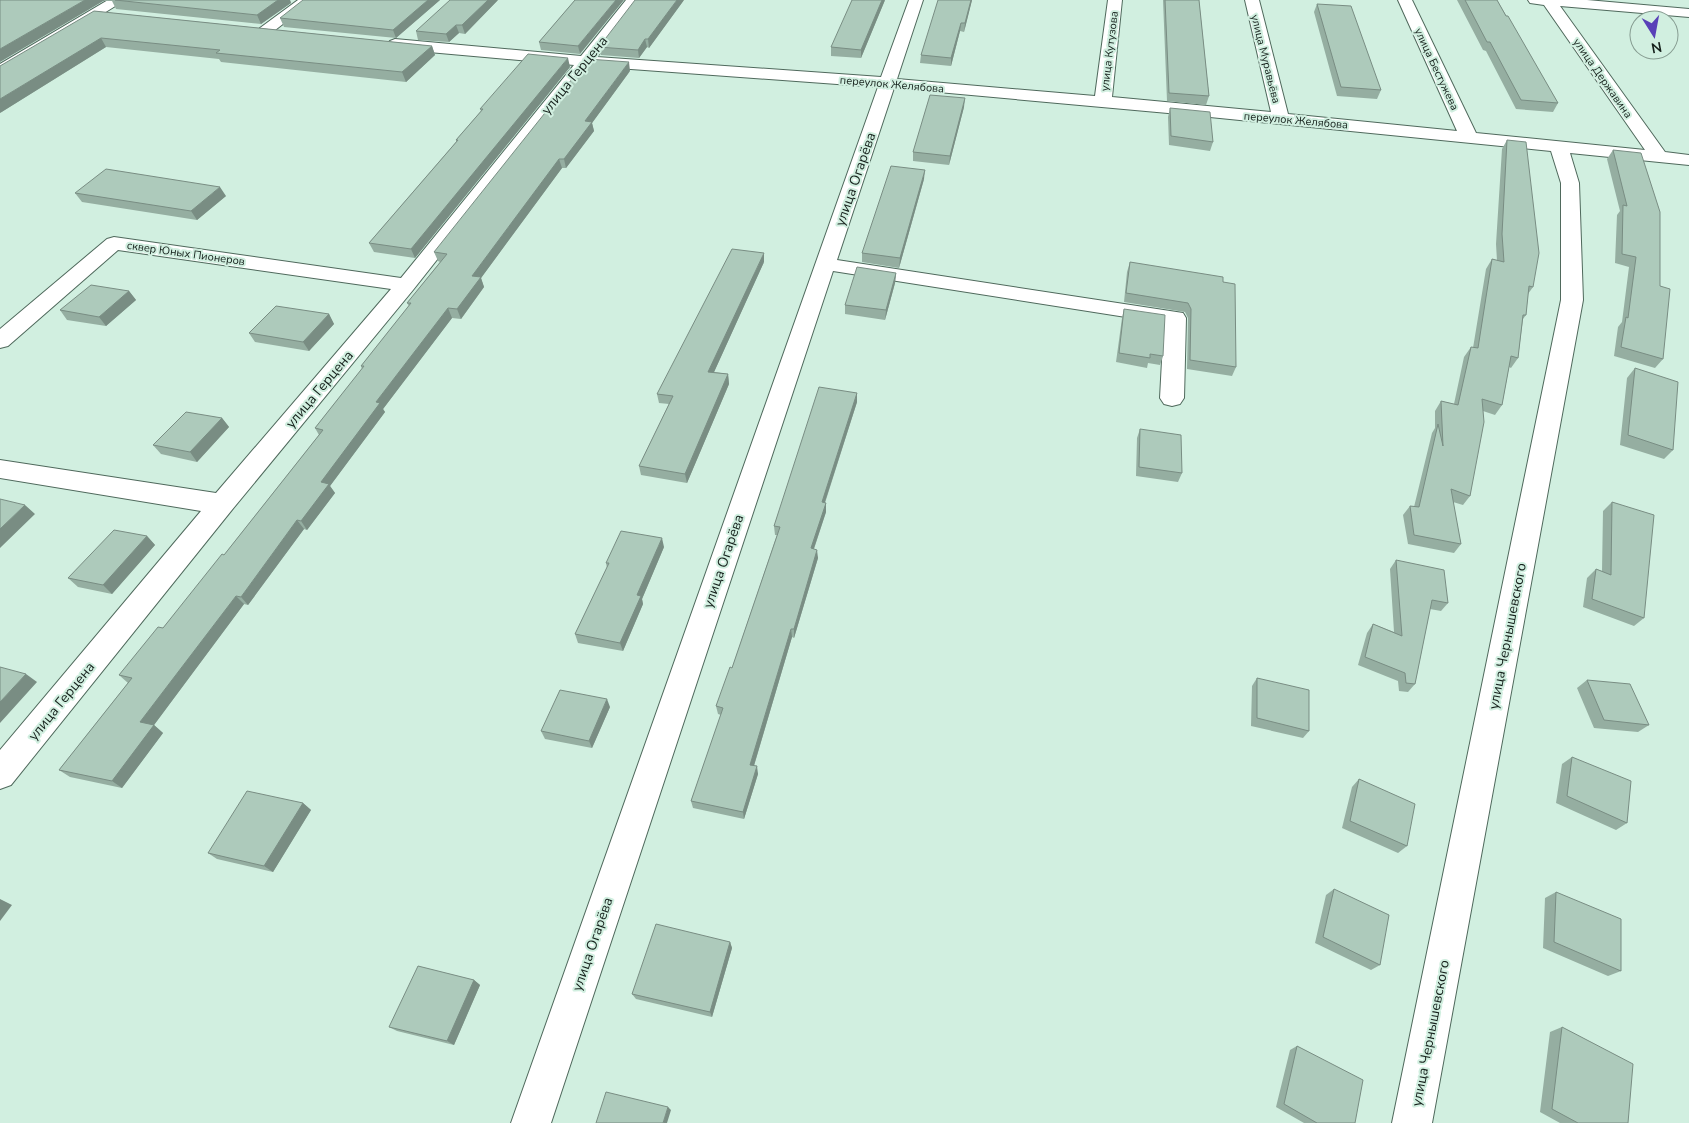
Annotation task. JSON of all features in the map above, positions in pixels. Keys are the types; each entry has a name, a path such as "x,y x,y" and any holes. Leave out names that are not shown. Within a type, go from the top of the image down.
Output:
{"street":[{"path":"0,71 118,0"},
{"path":"266,31 307,0"},
{"name":"улица Герцена","path":"0,774 406,284 634,0"},
{"name":"улица Огарёва","path":"530,1123 916,0"},
{"name":"улица Кутузова","path":"1103,102 1115,0"},
{"name":"улица Муравьёва","path":"1252,0 1281,119"},
{"name":"улица Бестужева","path":"1405,0 1469,137"},
{"path":"1543,0 1689,13"},
{"name":"улица Державина","path":"1543,0 1659,157"},
{"path":"1684,0 1689,6"},
{"path":"95,14 124,16"},
{"path":"246,29 285,33"},
{"path":"400,45 415,32"},
{"name":"переулок Желябова","path":"381,43 586,61 889,83 1103,102 1689,160"},
{"name":"улица Чернышевского","path":"1412,1123 1572,300 1570,183 1559,147"},
{"name":"сквер Юных Пионеров","path":"0,341 114,243 406,284"},
{"path":"826,264 1175,318 1172,398"},
{"path":"0,469 222,504"}],"building":[{"path":"0,0 85,0 0,49"},
{"path":"115,0 278,0 257,15"},
{"path":"303,0 428,0 393,30 280,18"},
{"path":"450,0 488,0 462,25 456,25 446,34 416,31"},
{"path":"575,0 616,0 578,46 539,42"},
{"path":"635,0 677,0 638,50 599,47"},
{"path":"852,0 882,0 861,50 831,47"},
{"path":"938,0 971,0 965,23 961,23 951,58 921,55"},
{"path":"1165,0 1199,0 1209,96 1169,93"},
{"path":"1465,0 1497,0 1558,103 1521,100"},
{"path":"1317,4 1351,6 1381,90 1341,87"},
{"path":"94,11 432,46 402,72 216,53 220,50 101,38 0,99 0,66"},
{"path":"528,54 568,58 411,249 369,243 458,140 456,140 483,109 480,109"},
{"path":"588,59 629,62 585,121 592,122 564,159 559,159 472,276 481,277 457,309 448,308 376,402 380,403 321,482 329,484 301,521 297,520 241,597 236,596 140,722 154,725 112,781 59,770 132,678 119,675 158,627 163,628 222,554 224,555 323,430 315,428 411,303 407,303 447,254 434,252"},
{"path":"930,95 965,98 950,156 913,152"},
{"path":"1170,108 1210,112 1213,142 1171,136"},
{"path":"1507,140 1526,142 1539,253 1533,287 1529,286 1526,315 1523,315 1518,358 1511,356 1502,405 1482,399 1484,422 1470,496 1451,489 1461,544 1414,535 1410,506 1419,507 1438,424 1443,446 1441,401 1458,405 1471,347 1478,348 1492,259 1504,262 1502,234"},
{"path":"1613,150 1641,153 1660,212 1660,286 1670,289 1663,359 1621,347 1626,317 1628,318 1636,257 1622,254 1623,205 1627,206"},
{"path":"891,166 925,170 900,258 862,253"},
{"path":"106,169 220,187 191,211 75,193"},
{"path":"732,249 764,253 708,372 728,374 685,474 639,466 673,396 657,394"},
{"path":"1130,262 1223,277 1223,282 1235,284 1236,367 1190,360 1191,309 1188,303 1126,293"},
{"path":"857,267 896,273 886,310 845,305"},
{"path":"91,285 129,291 99,317 60,310"},
{"path":"276,306 329,314 303,342 249,333"},
{"path":"1124,309 1165,315 1163,356 1150,354 1150,358 1119,353"},
{"path":"1635,368 1678,382 1673,450 1628,435"},
{"path":"819,387 857,393 822,502 826,503 811,548 817,550 794,629 791,629 750,765 757,766 743,812 691,801 723,708 716,706 730,667 732,668 780,527 774,526"},
{"path":"186,412 222,418 190,452 153,445"},
{"path":"1140,429 1181,435 1182,473 1139,467"},
{"path":"0,499 25,505 0,529"},
{"path":"1612,502 1654,515 1644,618 1592,599 1596,569 1611,575"},
{"path":"114,530 147,536 103,585 68,578"},
{"path":"621,531 662,538 637,595 641,596 620,643 575,634 609,563 606,563"},
{"path":"1396,560 1444,570 1448,603 1432,600 1415,684 1406,683 1405,673 1365,657 1373,624 1402,636"},
{"path":"0,667 26,674 0,702"},
{"path":"1257,678 1309,690 1309,731 1257,718"},
{"path":"1587,680 1630,684 1649,725 1604,720"},
{"path":"560,690 607,699 589,741 541,731"},
{"path":"1572,757 1631,781 1627,823 1567,796"},
{"path":"1359,779 1415,804 1407,846 1350,821"},
{"path":"247,791 303,803 264,866 208,853"},
{"path":"1334,889 1389,915 1380,965 1323,937"},
{"path":"1556,892 1621,919 1621,971 1554,942"},
{"path":"656,924 730,942 710,1012 632,994"},
{"path":"418,966 474,980 447,1041 389,1027"},
{"path":"1562,1027 1633,1064 1628,1123 1578,1123 1552,1109"},
{"path":"1297,1046 1363,1080 1355,1123 1317,1123 1284,1104"},
{"path":"606,1092 668,1107 663,1123 596,1123"}]}
